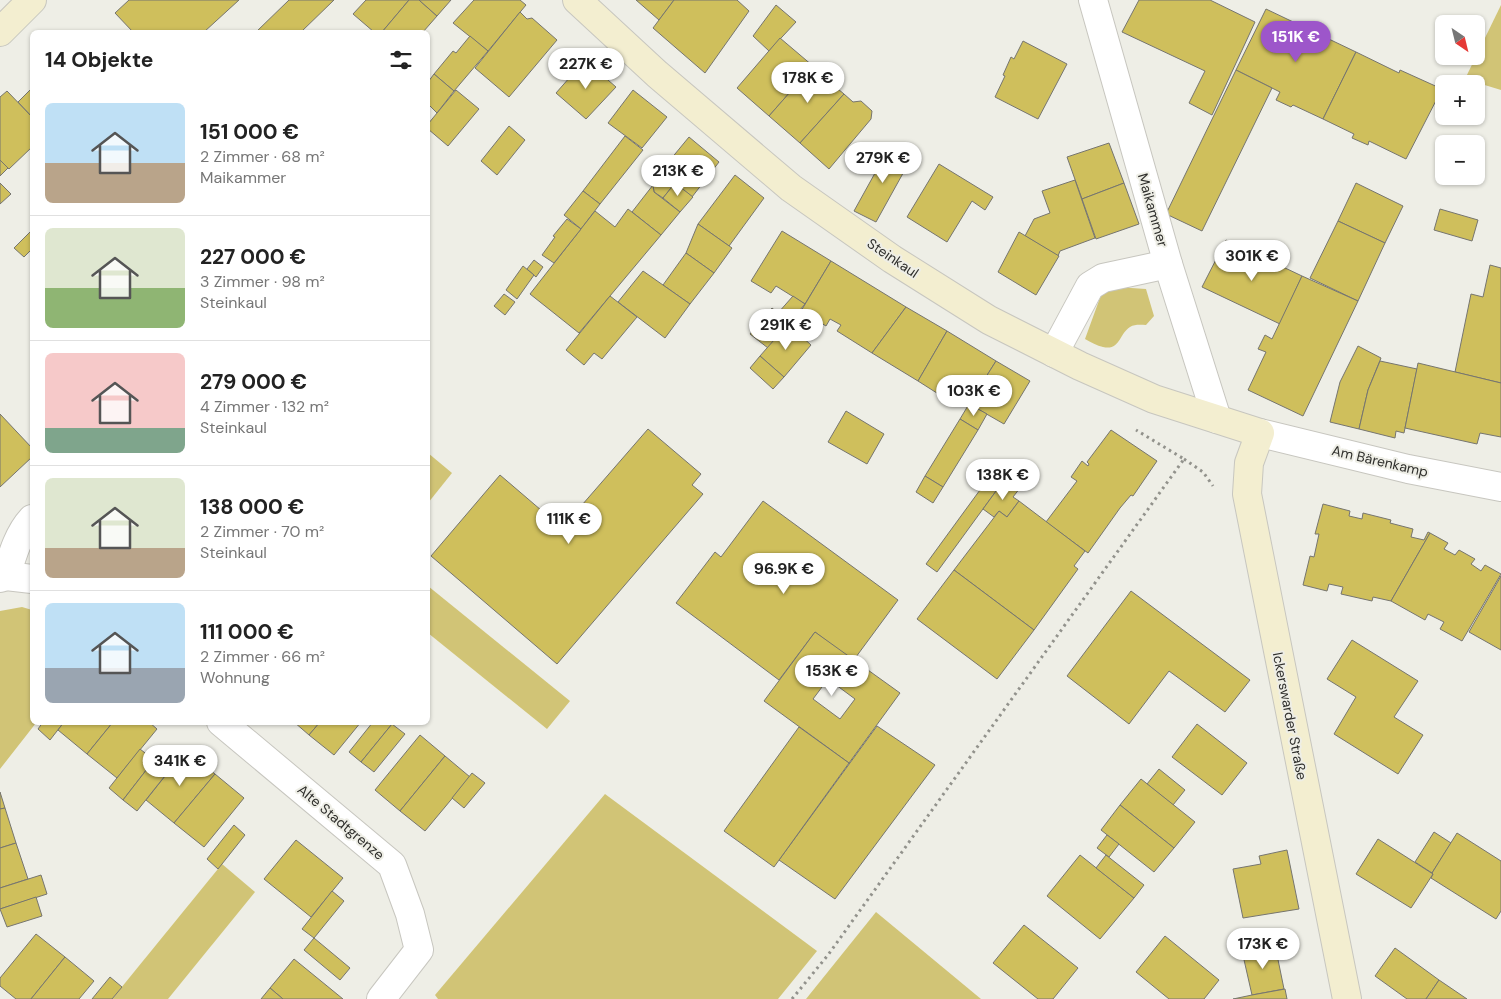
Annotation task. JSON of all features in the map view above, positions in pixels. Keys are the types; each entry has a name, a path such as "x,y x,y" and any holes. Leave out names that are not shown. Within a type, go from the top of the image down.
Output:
{"street":[{"path":"0,32 32,0"},
{"name":"Steinkaul","path":"577,0 657,74 791,188 892,259 989,320 1080,366 1154,399 1260,433"},
{"name":"Maikammer","path":"1093,0 1168,264 1217,419"},
{"path":"1054,353 1090,286 1103,278 1168,264"},
{"name":"Am Bärenkamp","path":"1260,433 1408,469 1501,487"},
{"name":"Ickerswarder Straße","path":"1260,433 1249,463 1247,494 1347,999"},
{"path":"13,577 13,552 30,522"},
{"name":"Alte Stadtgrenze","path":"225,725 392,865 410,914 419,950 381,999"}],"path":[{"path":"792,999 828,955 1184,459 1135,429"}],"shaded area":[{"path":"1501,5 1501,90 1485,85 1485,75 1467,75 1472,65 1485,65 1485,38"},
{"path":"1106,288 1146,289 1154,316 1146,325 1130,327 1113,347 1109,348 1096,345 1085,339 1101,295"},
{"path":"430,455 452,473 430,500"},
{"path":"430,588 570,701 547,729 430,635"},
{"path":"22,607 30,609 30,725 34,725 0,769 0,611"},
{"path":"605,794 817,951 778,999 438,999 435,995"},
{"path":"222,864 255,892 168,999 112,999"},
{"path":"876,912 981,999 806,999"}],"building":[{"path":"129,0 239,0 206,30 131,30 115,13"},
{"path":"289,0 334,0 303,30 258,30"},
{"path":"366,0 409,0 384,30 372,30 353,14"},
{"path":"409,0 419,0 437,16 425,30 384,30"},
{"path":"419,0 451,0 437,16"},
{"path":"474,0 520,0 526,5 488,51 453,23"},
{"path":"636,0 674,0 659,20"},
{"path":"674,0 737,0 749,11 705,73 653,28"},
{"path":"1139,0 1210,0 1255,22 1212,115 1189,103 1205,71 1122,32"},
{"path":"776,5 796,22 769,51 753,36"},
{"path":"1266,9 1356,52 1323,119 1293,105 1291,107 1276,100 1280,92 1236,70"},
{"path":"520,12 527,19 532,18 557,40 509,97 475,68"},
{"path":"470,36 488,51 454,91 434,74 453,51 456,53"},
{"path":"780,38 813,66 769,116 737,88"},
{"path":"1023,41 1067,64 1038,119 995,97 1011,57 1014,59"},
{"path":"1356,52 1399,73 1400,70 1435,86 1435,103 1406,159 1369,141 1368,145 1352,138 1354,134 1323,119"},
{"path":"585,60 616,87 586,119 556,93"},
{"path":"813,66 818,71 828,71 838,81 838,89 844,94 800,143 769,116"},
{"path":"1236,70 1272,88 1202,231 1166,214"},
{"path":"434,74 454,91 437,113 430,106 430,79"},
{"path":"30,90 30,115 18,102"},
{"path":"456,90 479,109 448,146 430,131 430,122"},
{"path":"633,90 667,117 642,148 608,123"},
{"path":"7,91 30,115 30,149 9,169 0,160 0,97"},
{"path":"844,94 853,102 861,101 872,111 871,119 829,169 800,143"},
{"path":"509,126 525,140 497,175 481,161"},
{"path":"625,136 643,150 600,204 583,191"},
{"path":"689,137 719,162 692,197 661,171"},
{"path":"1109,143 1124,183 1082,199 1067,157"},
{"path":"890,146 912,157 876,222 854,211"},
{"path":"0,160 8,168 0,176"},
{"path":"939,164 993,197 985,210 972,201 947,242 907,217"},
{"path":"661,171 675,183 663,198 654,192 653,185 661,175"},
{"path":"735,175 764,198 729,246 698,224"},
{"path":"1075,180 1095,238 1060,251 1058,256 1025,236 1034,219 1050,213 1042,191"},
{"path":"0,183 11,194 0,204"},
{"path":"675,183 693,197 680,212 663,198"},
{"path":"1124,183 1139,224 1096,239 1082,199"},
{"path":"1356,183 1403,206 1385,243 1338,221"},
{"path":"653,185 654,192 680,212 661,235 632,212"},
{"path":"583,191 600,204 581,229 564,215"},
{"path":"628,209 661,235 579,333 530,294 595,211 615,227"},
{"path":"1440,209 1478,220 1472,241 1434,230"},
{"path":"567,219 581,229 554,263 542,255 555,237 553,236"},
{"path":"1338,221 1385,243 1358,301 1310,278"},
{"path":"698,224 732,248 714,273 686,253"},
{"path":"782,231 831,261 805,304 776,286 771,293 751,281"},
{"path":"30,232 30,251 24,257 14,248"},
{"path":"1019,232 1059,256 1036,295 998,272"},
{"path":"1226,240 1302,276 1280,324 1202,287"},
{"path":"686,253 714,273 690,304 663,285"},
{"path":"534,260 543,267 536,277 527,269"},
{"path":"831,261 906,307 872,353 837,331 841,325 830,319 826,326 801,311"},
{"path":"1490,265 1501,268 1501,383 1455,372 1471,294 1483,297"},
{"path":"523,266 534,275 517,299 506,290"},
{"path":"643,271 690,304 665,338 618,302"},
{"path":"1302,276 1358,301 1303,416 1248,390 1266,352 1258,349 1265,335 1272,339"},
{"path":"504,294 515,302 505,315 494,306"},
{"path":"610,296 637,317 602,359 594,353 584,365 566,350"},
{"path":"793,296 805,304 768,348 750,334 772,308 778,313"},
{"path":"906,307 947,331 918,381 872,353"},
{"path":"801,311 818,321 806,340 788,324"},
{"path":"788,324 811,345 784,377 760,356"},
{"path":"947,331 996,361 969,404 955,394 951,402 918,381"},
{"path":"1358,346 1381,358 1368,390 1359,429 1330,422 1340,382"},
{"path":"760,356 784,377 773,389 750,368"},
{"path":"996,361 1030,381 1004,424 969,404"},
{"path":"1380,361 1417,369 1404,433 1396,431 1395,438 1359,429 1368,390"},
{"path":"1418,363 1501,383 1501,437 1480,433 1477,444 1405,428"},
{"path":"969,404 987,414 978,430 960,419"},
{"path":"846,411 884,434 867,464 828,442"},
{"path":"0,414 30,446 30,459 0,487"},
{"path":"960,419 978,430 943,487 925,476"},
{"path":"648,429 701,474 692,485 703,494 557,664 431,556 500,475 562,528"},
{"path":"1111,430 1157,461 1133,496 1131,495 1120,508 1088,553 1046,522 1077,481 1071,477 1082,461 1088,466 1087,462"},
{"path":"925,476 943,487 933,503 916,492"},
{"path":"988,479 999,487 937,572 926,564"},
{"path":"1011,482 1020,488 1013,497 1019,501 1007,517 999,511 994,517 983,509 999,487 1005,491"},
{"path":"763,501 898,600 853,661 815,632 779,680 676,603 715,552 721,557"},
{"path":"1019,501 1085,551 1074,566 1078,569 1034,630 954,570 999,511 1007,517"},
{"path":"1323,504 1350,511 1349,516 1362,519 1363,513 1391,520 1390,523 1413,529 1411,537 1424,540 1428,532 1430,533 1391,601 1373,597 1372,601 1341,594 1343,587 1329,584 1327,591 1303,585 1310,556 1314,557 1319,534 1315,534"},
{"path":"1430,533 1448,543 1444,549 1455,555 1459,550 1475,559 1471,564 1481,571 1485,565 1501,574 1462,641 1440,629 1444,622 1428,614 1425,620 1391,601"},
{"path":"954,570 1034,630 997,679 917,619"},
{"path":"1501,576 1501,650 1469,632"},
{"path":"1131,591 1250,680 1225,712 1169,671 1129,724 1067,676"},
{"path":"815,632 900,693 849,763 764,701","holes":["828,679 855,699 840,719 813,699"]},
{"path":"1352,640 1418,681 1394,717 1423,735 1398,774 1334,734 1356,697 1327,679"},
{"path":"1197,724 1247,763 1222,795 1172,757"},
{"path":"41,725 62,725 50,740 38,729"},
{"path":"62,725 111,725 87,754 58,730"},
{"path":"111,725 152,725 157,729 117,778 87,754"},
{"path":"297,725 317,725 309,735"},
{"path":"317,725 359,725 334,755 309,735"},
{"path":"371,725 391,725 361,762 349,752"},
{"path":"391,725 405,734 374,772 361,762"},
{"path":"877,726 935,765 835,899 779,860"},
{"path":"799,727 849,763 774,867 724,831"},
{"path":"420,735 445,756 400,811 375,790"},
{"path":"140,749 154,760 123,800 109,788"},
{"path":"185,751 215,774 174,823 146,800"},
{"path":"445,756 470,777 425,831 400,811"},
{"path":"154,760 168,772 137,811 123,800"},
{"path":"1159,769 1185,790 1173,805 1147,784"},
{"path":"472,773 485,783 464,808 452,798"},
{"path":"215,774 244,798 204,847 174,823"},
{"path":"1141,779 1195,822 1174,848 1120,805"},
{"path":"0,792 5,808 0,809"},
{"path":"1120,805 1174,848 1154,872 1101,830"},
{"path":"5,808 16,843 0,848 0,809"},
{"path":"234,825 245,835 218,869 207,859"},
{"path":"1434,832 1451,843 1432,873 1415,862"},
{"path":"1457,833 1501,861 1501,911 1496,919 1431,878 1432,873"},
{"path":"1107,835 1119,844 1109,857 1097,848"},
{"path":"1378,839 1433,874 1411,908 1356,874"},
{"path":"296,840 343,878 311,917 264,879"},
{"path":"16,843 28,879 0,888 0,848"},
{"path":"1287,850 1299,909 1243,918 1233,869 1261,864 1259,856"},
{"path":"1080,855 1134,898 1100,939 1047,896"},
{"path":"1106,855 1144,885 1134,898 1096,868"},
{"path":"41,875 47,894 0,909 0,888"},
{"path":"332,891 344,901 314,938 302,929"},
{"path":"36,897 42,916 7,927 0,909"},
{"path":"1024,925 1078,968 1053,999 1038,999 993,963"},
{"path":"36,934 65,957 31,999 16,999 0,986 0,978"},
{"path":"1165,936 1219,980 1204,999 1169,999 1136,972"},
{"path":"314,938 350,968 340,980 304,950"},
{"path":"1275,945 1284,989 1252,995 1242,951"},
{"path":"1395,948 1439,980 1426,999 1407,999 1375,976"},
{"path":"65,957 94,981 79,999 31,999"},
{"path":"294,959 343,999 283,999 270,988"},
{"path":"110,977 122,987 112,999 92,999"},
{"path":"1439,980 1467,999 1426,999"},
{"path":"270,988 283,999 261,999"},
{"path":"1285,989 1287,999 1233,999 1252,995"}]}
